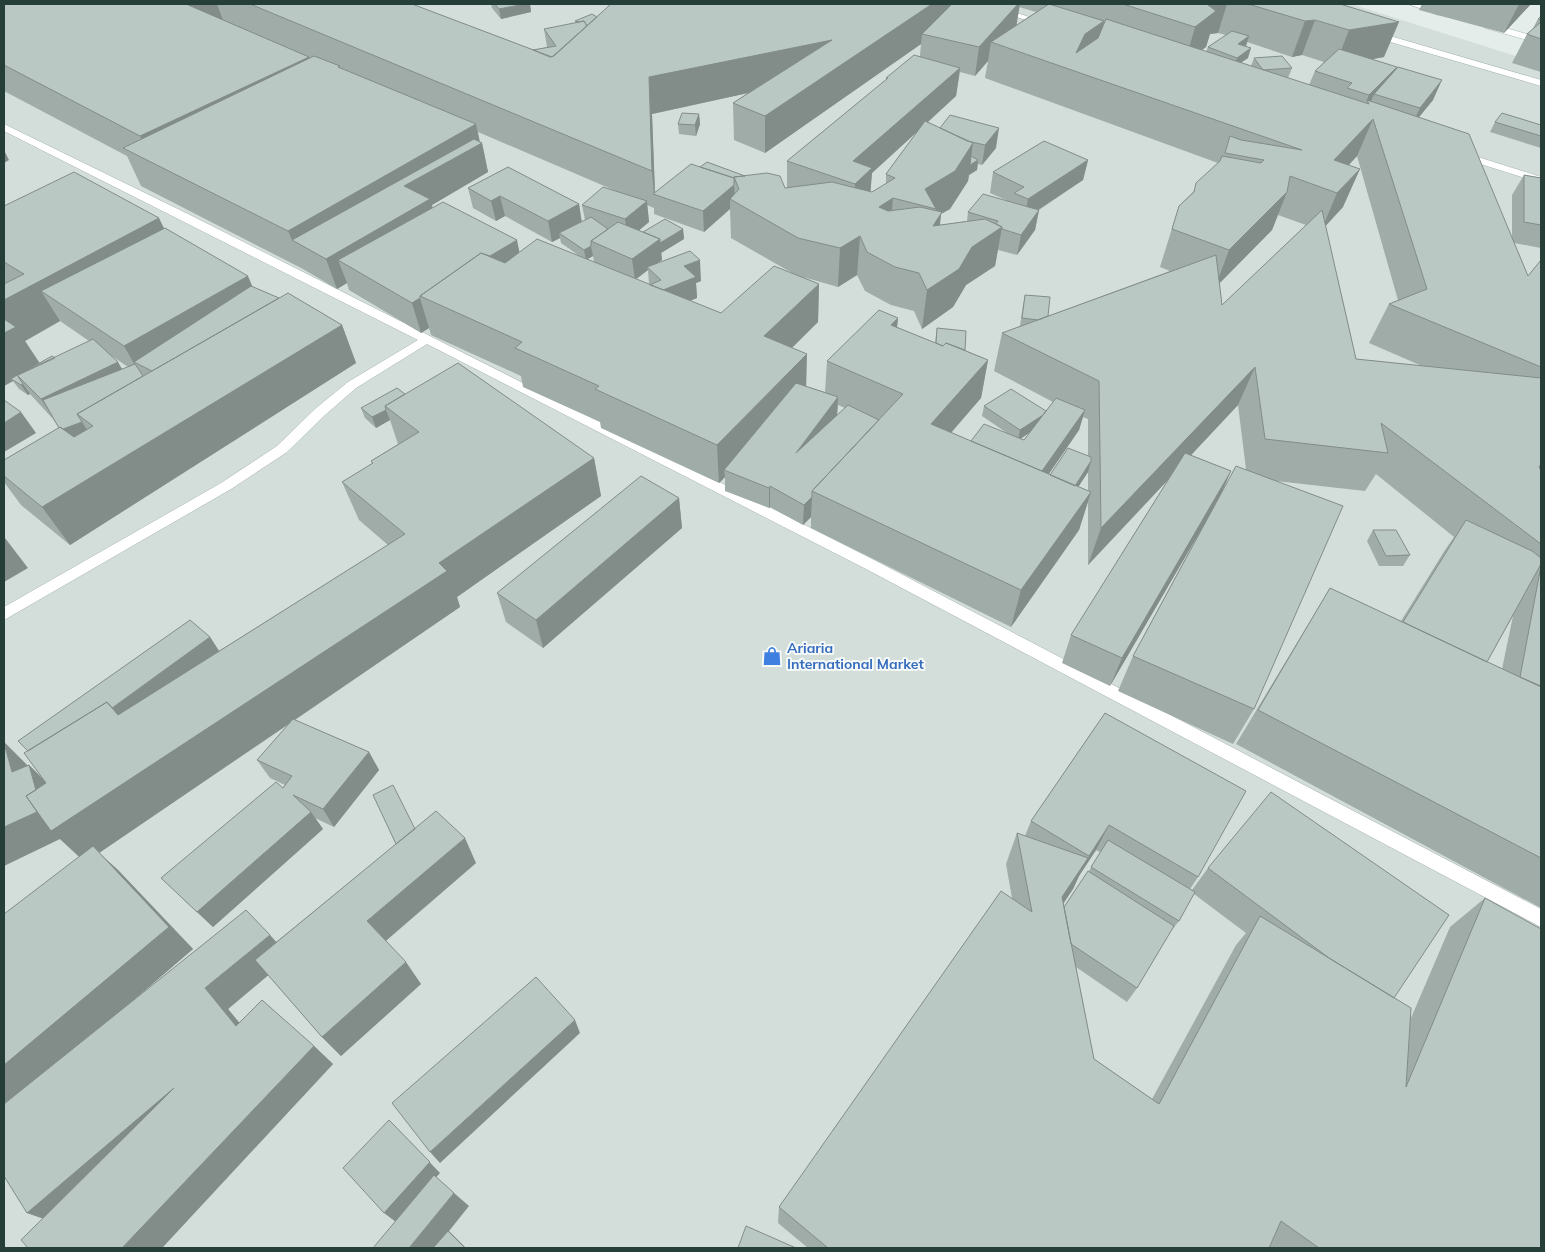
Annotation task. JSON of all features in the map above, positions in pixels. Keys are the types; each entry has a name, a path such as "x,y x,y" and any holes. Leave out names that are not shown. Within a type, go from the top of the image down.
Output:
{"street":[{"path":"981,4 1057,28"},
{"path":"1412,4 1447,14"},
{"path":"1474,22 1541,41"},
{"path":"1364,31 1541,83"},
{"path":"4,127 427,339 873,566 1541,918"},
{"path":"1455,153 1541,180"},
{"path":"4,614 226,486 282,449 320,412 352,385 427,339"}],"shaded area":[{"name":"Ariaria International Market","path":"4,4 1351,4 1541,64 1541,1248 4,1248"}],"building":[{"path":"4,4 186,4 309,57 140,136 4,65"},
{"path":"250,4 412,4 552,57 611,4 932,4 765,116 733,103 832,40 649,77 652,171"},
{"path":"495,4 525,4 499,9"},
{"path":"952,4 1018,4 979,47 922,34"},
{"path":"1049,4 1104,21 1085,34 1076,53 1098,38 1106,19 1369,104 1367,100 1469,134 1528,276 1541,260 1541,367 1389,304 1427,289 1373,119 1334,160 1360,169 1337,193 1290,176 1287,192 1229,250 1172,229 1179,206 1194,192 1196,183 1220,161 1222,156 1261,163 1264,160 1225,153 1230,136 1241,140 1302,150 991,42"},
{"path":"1123,4 1209,4 1216,11 1195,27"},
{"path":"1248,4 1340,4 1399,22 1349,30 1315,20 1305,21"},
{"path":"592,14 597,17 587,26 584,21 575,21"},
{"path":"584,21 587,26 554,56 550,57 533,50 556,46 544,29"},
{"path":"1541,22 1541,39 1527,34"},
{"path":"1232,31 1249,36 1238,44 1251,48 1237,58 1208,47"},
{"path":"1339,49 1397,67 1369,95 1347,88 1352,83 1315,71"},
{"path":"914,55 960,68 853,161 872,168 855,184 787,161 888,78 886,78"},
{"path":"314,56 476,124 288,231 123,148"},
{"path":"1282,56 1292,68 1263,70 1254,58"},
{"path":"1398,67 1442,80 1420,108 1374,94"},
{"path":"682,113 699,114 695,125 678,124"},
{"path":"1502,113 1541,125 1541,136 1495,122"},
{"path":"950,115 999,128 985,145 967,141 940,128"},
{"path":"925,121 973,143 955,171 925,189 936,209 893,198 879,207 888,211 920,207 942,212 933,226 985,219 1002,227 972,247 959,269 927,290 919,273 895,267 867,252 860,236 840,248 798,238 730,199 739,189 734,177 767,173 780,176 785,188 832,182 872,192 895,178 886,174"},
{"path":"474,139 482,143 404,186 430,199 326,259 292,240"},
{"path":"1044,141 1088,160 1028,199 1014,193 1024,187 993,172"},
{"path":"971,156 978,160 970,165"},
{"path":"707,162 745,176 734,178 700,167"},
{"path":"691,164 734,178 734,185 703,211 653,194"},
{"path":"508,167 579,204 548,221 500,196 491,201 468,188"},
{"path":"74,172 159,218 4,300 4,284 24,274 4,262 4,206"},
{"path":"1524,175 1541,178 1541,225 1524,222"},
{"path":"603,187 647,201 625,219 582,205"},
{"path":"983,194 1039,210 1021,235 1002,229 1002,227 996,224 998,221 968,212"},
{"path":"443,202 517,240 490,256 481,253 412,303 338,260"},
{"path":"1322,210 1356,359 1541,378 1541,466 1539,466 1541,472 1541,544 1381,423 1388,453 1265,439 1255,367 1101,528 1099,381 1002,333 1216,255 1222,305"},
{"path":"591,217 608,229 591,241 591,246 584,250 559,233"},
{"path":"665,219 683,229 660,243 660,239 643,232"},
{"path":"618,222 660,239 632,259 591,241"},
{"path":"165,228 248,276 124,346 41,291"},
{"path":"537,239 721,313 774,266 819,284 764,336 807,354 717,445 595,389 599,386 515,348 522,342 420,296 481,253 505,263"},
{"path":"690,251 700,260 684,266 696,277 663,290 650,285 661,280 647,267"},
{"path":"251,286 279,298 152,371 134,362"},
{"path":"288,293 342,325 42,507 4,476 4,460 60,427 74,437 93,426 77,414"},
{"path":"1025,295 1050,297 1048,316 1038,320 1022,318"},
{"path":"879,310 898,318 891,325 943,346 946,343 988,360 931,424 1091,492 1021,590 812,491 903,394 827,361"},
{"path":"4,319 16,327 4,333"},
{"path":"937,328 966,331 965,350 946,343 943,346 936,343"},
{"path":"93,339 118,362 41,399 17,375"},
{"path":"52,356 55,358 18,375"},
{"path":"458,363 594,458 439,563 447,571 51,831 26,796 46,783 24,753 107,702 118,715 405,534 342,482 373,463 371,461 419,432 385,406"},
{"path":"135,364 143,376 77,414 82,422 63,429 59,428 43,400"},
{"path":"17,375 23,384 21,385 11,379"},
{"path":"796,383 838,397 796,453 848,405 879,420 812,491 812,497 804,505 770,486 769,488 724,470"},
{"path":"397,388 405,394 385,406 386,410 372,417 361,408"},
{"path":"1011,389 1046,411 1020,430 984,406"},
{"path":"1056,398 1085,410 1042,471 971,441 984,424 1024,440"},
{"path":"4,400 21,412 4,423"},
{"path":"1068,448 1091,457 1091,461 1075,486 1050,475"},
{"path":"1185,453 1231,471 1122,658 1071,635"},
{"path":"1236,466 1343,506 1254,709 1133,656"},
{"path":"641,476 679,498 536,620 497,593"},
{"path":"1466,520 1532,551 1541,558 1541,564 1487,662 1403,622"},
{"path":"1373,530 1396,530 1410,555 1386,556"},
{"path":"1541,566 1541,686 1520,677"},
{"path":"1330,588 1541,687 1541,858 1258,710"},
{"path":"190,620 210,637 112,708 107,702 28,751 18,741"},
{"path":"1105,713 1246,791 1198,877 1109,825 1089,856 1031,821"},
{"path":"293,719 369,752 323,809 293,795 311,812 197,912 161,878 276,782 283,788 292,776 257,760"},
{"path":"4,743 12,772 29,765 36,790 26,796 37,812 4,827"},
{"path":"393,785 415,829 396,844 373,795"},
{"path":"1271,792 1449,915 1394,998 1329,958 1208,868"},
{"path":"436,811 465,838 367,921 406,962 322,1037 255,960"},
{"path":"1017,833 1088,858 1062,897 1094,1059 1159,1104 1260,916 1411,1008 1406,1087 1485,898 1541,929 1541,1248 1319,1248 1281,1221 1269,1248 828,1248 779,1207 1001,891 1032,912"},
{"path":"1108,840 1195,892 1179,921 1091,867"},
{"path":"93,846 169,927 4,1065 4,914"},
{"path":"1088,871 1174,926 1137,988 1071,944 1064,907"},
{"path":"246,910 270,935 205,988 236,1026 262,1000 314,1046 122,1248 28,1248 21,1240 174,1088 27,1213 4,1176 4,1104"},
{"path":"536,977 575,1020 430,1152 392,1103"},
{"path":"389,1120 430,1162 384,1213 343,1168"},
{"path":"434,1175 454,1193 409,1248 373,1248"},
{"path":"746,1226 796,1248 738,1248"},
{"path":"448,1231 465,1248 433,1248"}],"place":[{"name":"Ariaria International Market","path":"772,656"}]}
